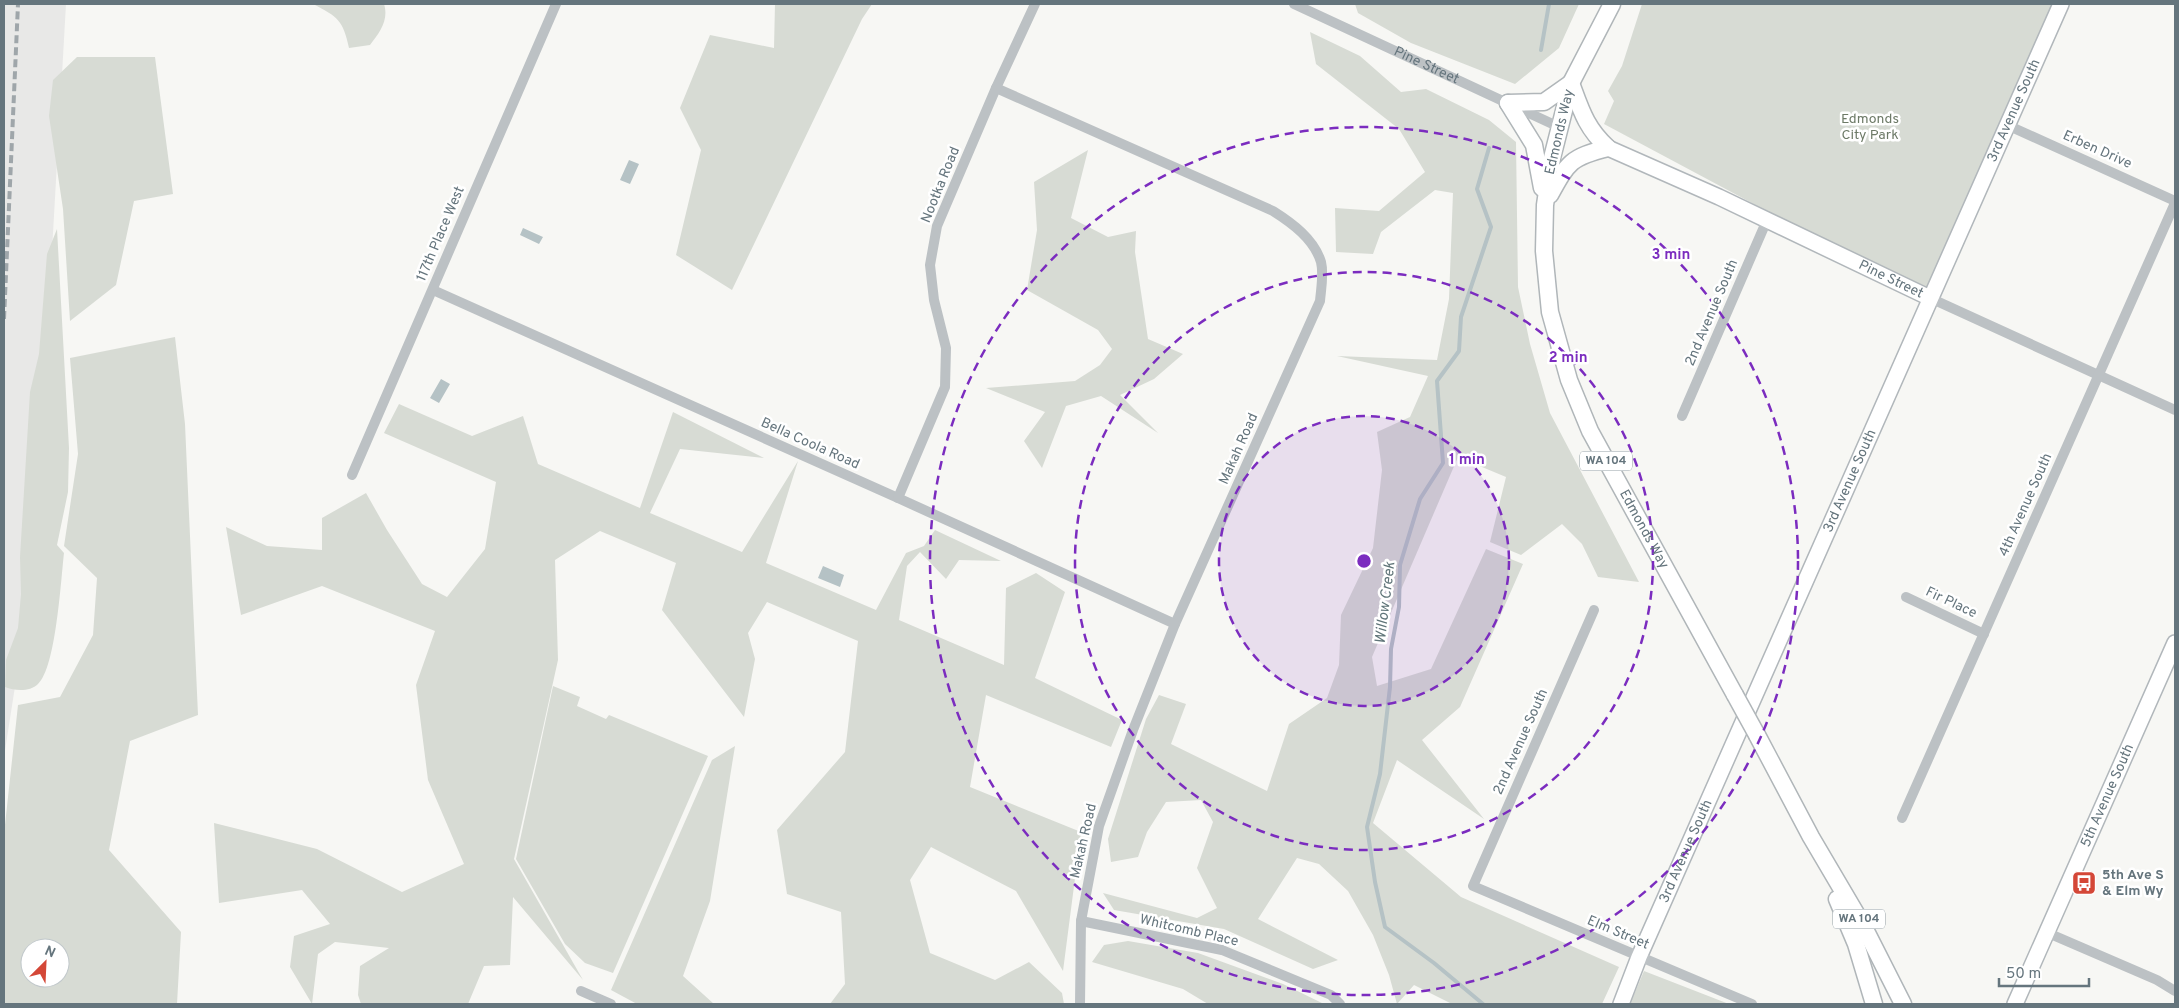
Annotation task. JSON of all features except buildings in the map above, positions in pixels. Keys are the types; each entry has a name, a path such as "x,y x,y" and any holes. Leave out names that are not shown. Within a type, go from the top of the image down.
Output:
{"main road":[{"name":"Edmonds Way","path":"1612,4 1571,83 1559,127 1544,205 1544,252 1550,312 1569,380 1590,431 1811,837 1864,927 1903,1004"},
{"name":"WA 104","path":"1586,57 1626,4"},
{"path":"1544,205 1534,144 1508,104 1544,102 1571,83 1587,124 1597,138 1608,148"},
{"path":"1544,205 1564,169 1577,157 1608,148"},
{"name":"Edmonds Way","path":"1811,837 1856,944 1874,1004"}],"street":[{"name":"117th Place West","path":"352,475 433,290 479,178 556,4"},
{"name":"Nootka Road","path":"898,498 945,387 946,348 934,300 930,265 937,226 996,88 1035,4"},
{"name":"Pine Street","path":"1294,4 1559,127"},
{"name":"3rd Avenue South","path":"1621,1004 1639,956 2061,4"},
{"name":"Makah Road","path":"996,88 1273,212 1289,221 1311,243 1321,262 1322,284 1320,301 1175,624 1133,730 1099,826 1081,921 1080,1004"},
{"name":"Erben Drive","path":"2007,125 2175,202"},
{"name":"Pine Street","path":"1608,148 2175,410"},
{"name":"4th Avenue South","path":"1902,818 2175,202"},
{"name":"2nd Avenue South","path":"1682,416 1767,220"},
{"name":"Bella Coola Road","path":"433,290 1175,624"},
{"name":"Fir Place","path":"1906,597 1984,634"},
{"name":"2nd Avenue South","path":"1473,886 1594,610"},
{"name":"5th Avenue South","path":"2015,1004 2175,643"},
{"name":"Elm Street","path":"1473,886 1752,1004"},
{"name":"Whitcomb Place","path":"1081,921 1222,950 1331,995 1340,1004"},
{"path":"2048,933 2157,980 2175,991"},
{"path":"581,991 611,1004"}],"shaded area":[{"path":"4,4 66,4 47,339 26,616 4,757"},
{"path":"629,160 639,164 630,184 620,180"},
{"path":"523,228 543,237 539,244 520,235"},
{"path":"441,379 450,384 439,403 430,398"},
{"path":"823,566 844,575 840,587 818,578"}],"green space":[{"path":"313,4 384,4 384,21 380,31 370,45 349,48 342,25 338,20"},
{"path":"775,4 872,4 862,19 732,290 676,255 701,150 680,108 710,35 774,48"},
{"path":"1355,4 1579,4 1559,48 1515,84 1411,43 1358,13"},
{"name":"Edmonds City Park","path":"1642,4 2060,4 1930,298 1604,124 1614,101 1608,91 1622,66"},
{"path":"1310,32 1360,56 1401,92 1426,89 1489,120 1516,142 1518,287 1530,344 1550,413 1639,582 1598,577 1582,544 1562,524 1521,555 1490,542 1506,477 1458,457 1372,657 1377,686 1431,669 1486,549 1523,564 1460,707 1422,740 1484,819 1397,760 1373,823 1461,897 1619,967 1602,1004 1452,1004 1414,985 1397,1004 1389,975 1373,935 1348,891 1319,864 1297,858 1258,919 1338,960 1313,969 1224,929 1114,910 1103,893 1197,918 1217,908 1197,868 1213,822 1201,800 1166,802 1147,832 1138,857 1111,862 1108,839 1146,719 1159,695 1186,704 1171,744 1267,791 1289,724 1327,698 1339,665 1341,615 1373,548 1382,470 1377,432 1410,417 1428,376 1337,356 1437,360 1449,299 1453,193 1435,190 1381,232 1373,254 1336,252 1335,208 1379,211 1425,172 1399,129 1316,64"},
{"path":"77,57 155,57 173,194 134,201 116,285 70,321 63,209 49,116 53,80"},
{"path":"1088,150 1071,218 1108,237 1136,231 1135,252 1148,339 1183,354 1154,379 1120,395 1158,433 1101,396 1066,406 1042,468 1024,441 1045,412 986,388 1075,381 1100,365 1112,349 1098,330 1027,290 1037,230 1034,182"},
{"path":"57,229 69,448 68,492 57,545 64,553 57,622 44,675 35,687 27,690 18,690 5,687 6,660 18,628 21,594 20,557 30,392 39,354 47,254"},
{"path":"175,337 185,424 198,715 130,741 109,850 181,932 177,1004 4,1004 4,834 18,705 60,697 93,635 97,578 64,546 78,454 70,358"},
{"path":"399,404 472,436 523,416 538,464 640,508 673,412 764,458 680,449 650,513 742,552 798,461 766,563 876,610 906,553 924,546 935,530 1001,561 959,560 946,579 920,552 907,566 899,620 1004,665 1006,588 1036,573 1065,592 1035,678 1122,720 1111,747 986,695 970,787 1081,832 1063,971 1016,891 931,847 910,880 930,953 995,980 1029,962 1062,993 1064,1004 830,1004 845,984 841,912 787,894 777,830 845,752 858,641 767,602 748,633 755,659 744,717 662,610 676,563 600,531 555,560 558,660 514,859 583,980 513,897 510,965 484,966 468,1004 361,1004 358,995 360,966 389,948 335,942 318,954 312,1004 290,967 294,936 330,924 302,890 219,903 214,823 317,849 402,892 464,864 428,780 416,685 435,631 322,586 241,615 226,527 267,546 322,550 322,518 366,493 387,530 422,584 447,597 485,549 496,482 384,433"},
{"path":"553,686 580,697 577,706 606,719 609,715 708,756 613,973 585,963 565,944 516,859"},
{"path":"735,746 710,901 683,976 714,1004 637,1004 611,990 712,760"},
{"path":"1128,941 1198,953 1283,984 1324,1004 1208,1004 1183,989 1092,962 1104,945"},
{"path":"1644,971 1729,1004 1630,1004"}],"waterway":[{"name":"Willow Creek","path":"1541,50 1549,4"},
{"name":"Willow Creek","path":"1483,1004 1434,963 1385,927 1375,882 1367,827 1380,774 1390,687 1391,649 1399,607 1400,565 1420,499 1443,463 1437,381 1459,351 1461,317 1491,227 1477,189 1489,148"}],"railway":[{"path":"4,319 18,4"}],"place":[{"name":"5th Ave S & Elm Wy","path":"2084,883"}]}
